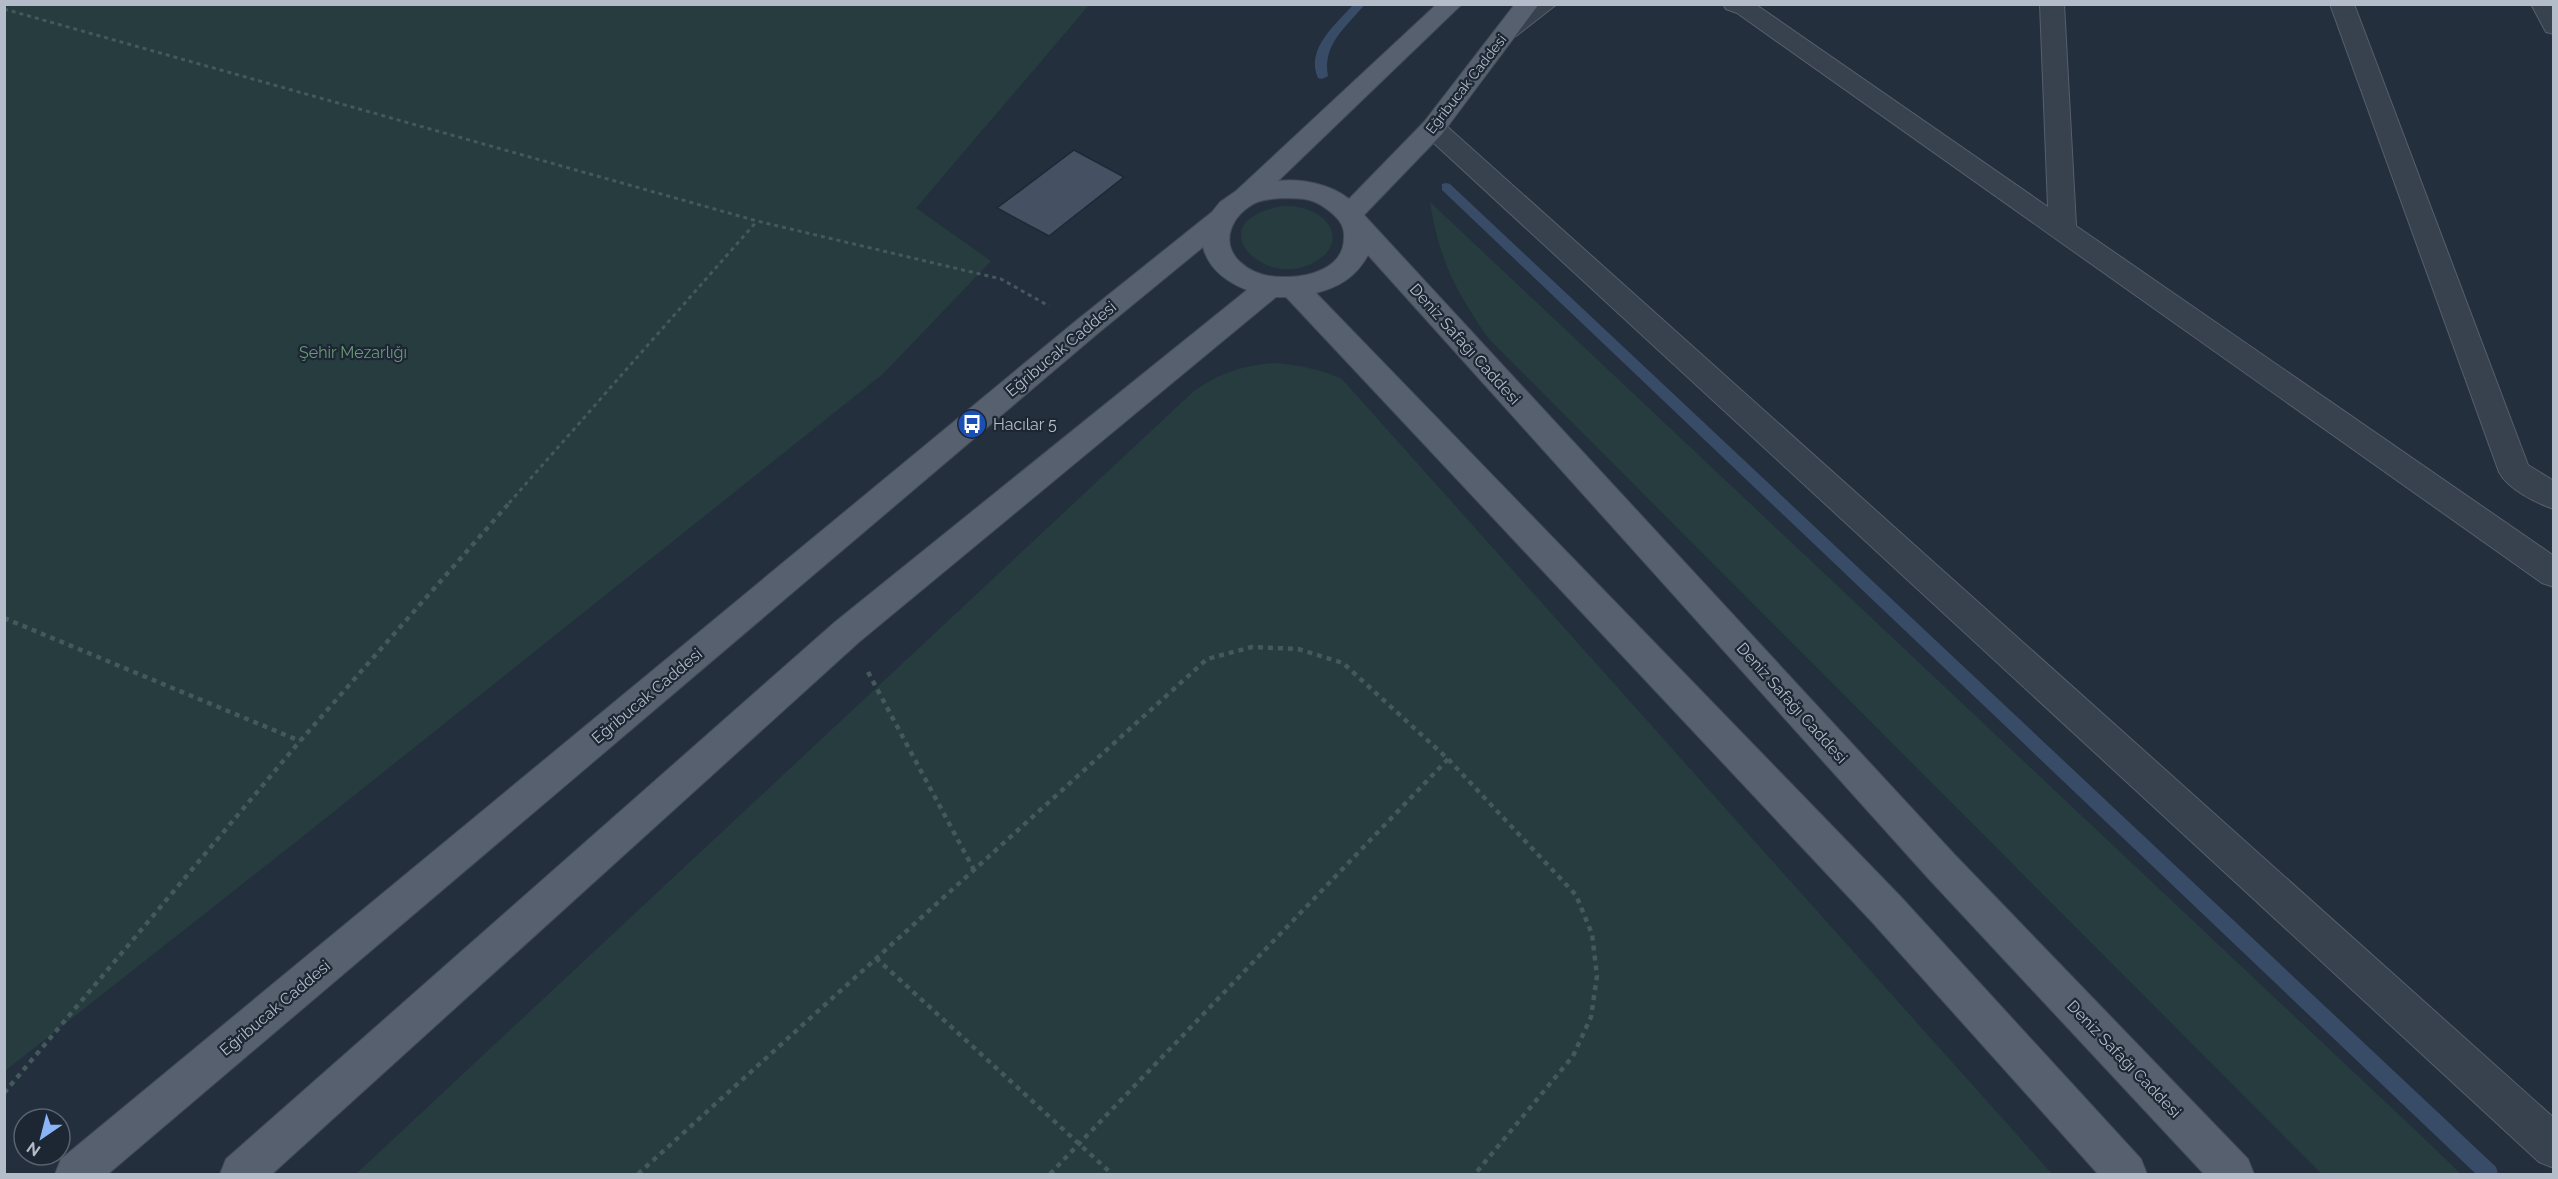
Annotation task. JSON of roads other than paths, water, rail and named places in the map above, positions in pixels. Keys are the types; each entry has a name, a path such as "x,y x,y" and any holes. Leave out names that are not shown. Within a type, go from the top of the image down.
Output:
{"main road":[{"name":"Eğribucak Caddesi","path":"76,1174 1086,327 1232,209 1451,4"},
{"name":"Eğribucak Caddesi","path":"1354,220 1433,128 1528,4"},
{"path":"1282,189 1302,190 1321,195 1337,203 1354,220 1360,240 1356,254 1346,267 1322,280 1282,286 1243,276 1222,260 1216,247 1215,233 1232,209 1282,189"},
{"name":"Deniz Safağı Caddesi","path":"1354,220 1941,866 2233,1174"},
{"path":"241,1174 847,632 1282,286"},
{"path":"1282,286 1887,910 2126,1174"}],"street":[{"path":"1508,31 1546,4"},
{"path":"1734,4 1745,8 2553,574"},
{"path":"2052,4 2063,230"},
{"path":"2342,4 2515,472 2553,497"},
{"path":"2543,4 2553,27"},
{"path":"1433,128 2553,1147"}],"waterway":[{"path":"1322,76 1320,65 1325,46 1337,28 1360,4"},
{"path":"1446,187 2489,1174"}],"place":[{"name":"Hacılar 5","path":"972,424"}],"park label":[{"name":"Şehir Mezarlığı","path":"353,352"}]}
